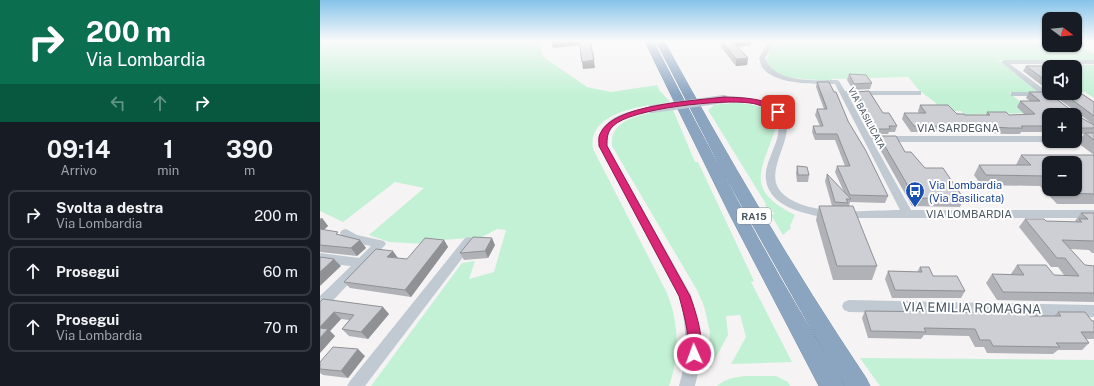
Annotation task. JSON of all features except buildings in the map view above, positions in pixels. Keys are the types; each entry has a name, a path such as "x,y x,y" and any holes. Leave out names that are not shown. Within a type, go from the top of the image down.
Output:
{"highway":[{"name":"RA15","path":"658,59 712,169 808,346 832,386"},
{"name":"RA15","path":"670,59 726,166 828,339 858,386"},
{"path":"828,339 863,386"}],"street":[{"name":"VIA BASILICATA","path":"762,59 764,65 769,72 778,76 801,80 836,82 907,213"},
{"path":"1042,62 1004,62 1042,91"},
{"path":"1082,62 1094,62"},
{"path":"842,93 918,93"},
{"path":"1014,94 1042,94"},
{"name":"VIA LOMBARDIA","path":"687,386 694,354 694,340 690,312 685,296 603,146 603,134 610,125 618,119 632,113 724,99 745,99 774,109 784,120 784,130 771,173 771,181 778,194 787,202 805,210 828,214 1094,214"},
{"path":"1054,100 1064,108"},
{"name":"VIA SARDEGNA","path":"867,139 1042,139"},
{"path":"1082,139 1094,139"},
{"path":"320,305 380,244 354,238 346,234"},
{"path":"354,386 469,241"},
{"path":"320,258 362,263"},
{"name":"VIA EMILIA ROMAGNA","path":"849,306 1094,310"}],"green space":[{"path":"320,59 546,59 587,87 611,92 657,85 660,91 670,102 633,109 608,118 599,126 594,136 593,149 667,293 671,305 677,339 673,374 669,386 371,386 462,263 475,261 469,279 494,272 506,230 497,229 482,237 429,241 426,244 389,242 369,235 424,188 395,182 343,222 320,211"},
{"path":"766,59 1094,59 998,60 1039,92 1009,92 1026,107 1023,113 965,115 961,111 938,111 936,103 920,91 908,77 831,79 832,81 791,78 774,73"},
{"path":"1082,65 1094,65 1094,98 1082,92"},
{"path":"734,103 754,105 767,111 775,120 776,127 765,156 761,178 763,188 768,197 779,206 795,215 790,226 791,228 783,235 771,215 774,214 772,210 769,211 765,205 766,204 708,110 713,105"},
{"path":"673,110 695,162 698,162 754,281 751,282 792,362 731,364 746,337 740,315 726,316 728,335 710,368 707,368 710,332 704,306 697,290 612,146 613,136 617,128 624,122 643,115"},
{"path":"860,358 1094,360 1094,386 880,386"},
{"path":"776,376 788,382 790,386 717,386 737,377"}],"place":[{"name":"Via Lombardia (Via Basilicata)","path":"915,208"}],"route":[{"path":"694,354 690,312 685,296 603,146 603,134 610,125 618,119 632,113 724,99 745,99 767,105 778,112"}]}
